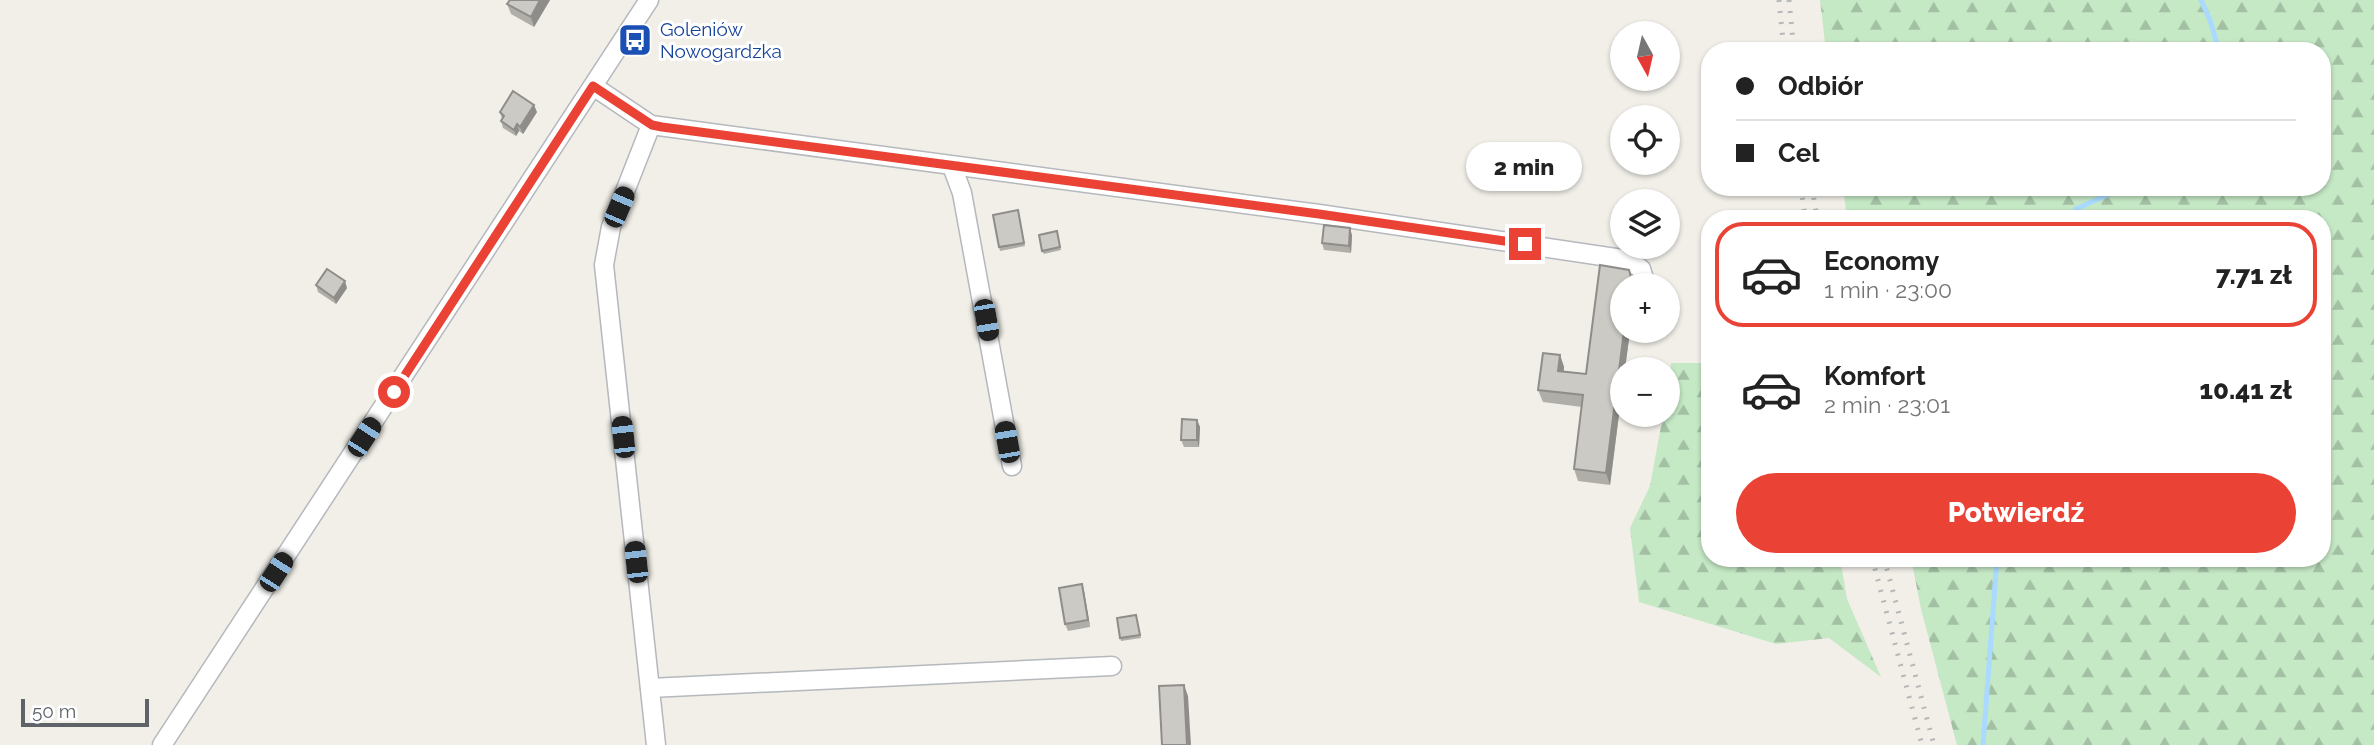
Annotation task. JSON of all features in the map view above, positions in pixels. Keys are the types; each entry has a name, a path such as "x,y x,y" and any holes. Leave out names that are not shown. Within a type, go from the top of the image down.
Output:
{"street":[{"path":"162,745 649,0"},
{"path":"593,86 652,125 1319,214 1629,260 1642,273"},
{"path":"652,125 611,228 604,265 656,745"},
{"path":"952,166 962,193 1012,466"},
{"path":"650,688 1112,666"}],"green space":[{"path":"1820,0 2374,0 2374,745 1957,745 1921,609 1913,567 2331,567 2331,210 1846,210 1844,196 2331,196 2331,42 1825,42"},
{"path":"1680,363 1701,363 1701,567 1842,567 1847,599 1881,677 1829,638 1776,644 1639,602 1630,528 1650,486 1661,427 1680,427"}],"building":[{"path":"510,0 540,0 531,17 507,4"},
{"path":"513,91 534,105 520,127 517,124 514,130 501,121 504,116 500,112"},
{"path":"1018,210 1024,243 999,247 993,215"},
{"path":"1324,225 1350,228 1349,246 1322,243"},
{"path":"1057,231 1060,247 1042,251 1039,235"},
{"path":"1600,265 1629,270 1630,273 1610,273 1610,343 1622,343 1621,357 1610,357 1612,427 1606,473 1574,469 1583,395 1538,390 1543,353 1560,355 1558,371 1586,374"},
{"path":"327,269 345,281 334,298 316,285"},
{"path":"1182,419 1197,420 1197,440 1181,440"},
{"path":"1082,584 1088,620 1065,624 1059,588"},
{"path":"1136,615 1140,635 1120,638 1117,618"},
{"path":"1184,685 1187,745 1162,745 1159,686"}],"waterway":[{"path":"2201,0 2216,42"},
{"path":"2076,210 2105,196"},
{"path":"1983,745 1996,567"}],"railway":[{"path":"1779,0 1783,42"},
{"path":"1789,0 1793,42"},
{"path":"1802,196 1804,210"},
{"path":"1813,196 1816,210"},
{"path":"1874,567 1922,745"},
{"path":"1886,567 1934,745"}],"place":[{"name":"Goleniów Nowogardzka","path":"635,40"}],"route":[{"path":"394,392 593,86 652,125 662,127 1525,244"}]}
